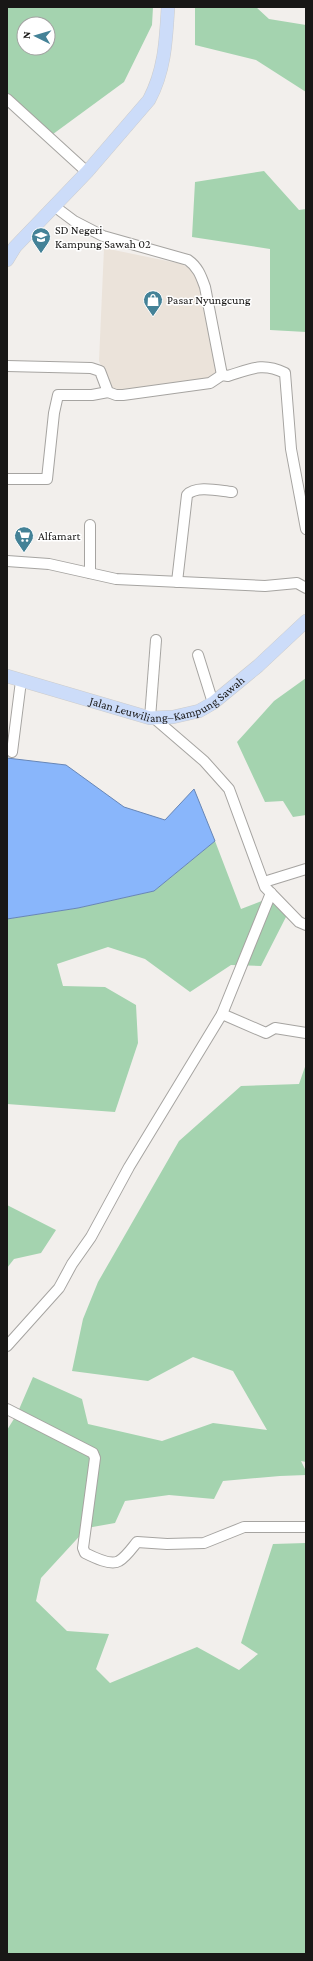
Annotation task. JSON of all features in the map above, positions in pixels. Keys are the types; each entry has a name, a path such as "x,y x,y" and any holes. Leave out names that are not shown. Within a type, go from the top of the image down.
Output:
{"main road":[{"path":"7,260 16,247 87,172 139,113 156,87 166,52 168,7"},
{"name":"Jalan Leuwiliang–Kampung Sawah","path":"7,676 152,718 173,717 199,711 213,703 258,666 306,620"}],"street":[{"path":"7,99 87,172"},
{"path":"54,206 74,221 103,236 188,260 194,264 201,273 205,287 222,375"},
{"path":"7,366 91,368 100,371 108,392"},
{"path":"7,478 47,479 54,413 58,395 92,395 108,392 116,395 123,395 210,383 222,375 228,376 258,367 272,367 285,374 291,449 306,529"},
{"path":"177,582 187,495 191,491 197,490 232,492"},
{"path":"90,525 90,573"},
{"path":"7,561 49,564 116,579 265,586 297,583 306,588"},
{"path":"156,640 152,718 204,762 229,789 265,887 300,922 306,925"},
{"path":"198,655 213,703"},
{"path":"12,752 21,681"},
{"path":"264,882 306,869"},
{"path":"7,1346 59,1288 72,1264 91,1237 129,1166 222,1014 271,893"},
{"path":"222,1014 266,1033 275,1028 306,1033"},
{"path":"7,1409 93,1453 95,1458 83,1548 85,1553 94,1557 114,1562 119,1561 137,1542 167,1544 204,1543 244,1527 306,1527"}],"shaded area":[{"name":"Pasar Nyungcung","path":"104,248 182,264 196,273 218,378 171,388 113,391 99,361"}],"green space":[{"path":"7,7 153,7 152,25 124,82 49,137 7,99"},
{"path":"195,7 256,7 269,19 306,25 306,92 256,60 195,45"},
{"path":"264,171 299,210 306,209 306,332 270,330 270,249 192,237 195,182"},
{"path":"306,678 306,815 293,817 283,801 265,802 237,742 274,701"},
{"path":"215,841 241,909 272,897 288,913 261,966 231,965 190,992 145,959 108,947 57,964 63,986 105,987 136,1005 138,1043 115,1112 7,1104 7,919 78,908 154,891"},
{"path":"306,1064 306,1462 301,1461 306,1471 306,1475 223,1481 214,1499 169,1495 125,1501 115,1523 87,1528 41,1578 36,1601 67,1631 109,1634 96,1669 110,1683 197,1647 239,1670 258,1654 241,1643 273,1544 306,1543 306,1954 7,1954 7,1430 17,1414 33,1377 82,1399 88,1424 162,1441 213,1423 267,1430 233,1371 193,1357 148,1381 72,1371 83,1319 98,1282 179,1141 241,1086 299,1084"},
{"path":"7,1205 56,1230 41,1253 14,1259 7,1268"}],"water":[{"path":"7,758 66,765 124,807 165,820 194,789 215,841 154,891 78,908 7,919"}],"place":[{"name":"SD Negeri Kampung Sawah 02","path":"41,254"},
{"name":"Pasar Nyungcung","path":"153,317"},
{"name":"Alfamart","path":"24,553"}]}
